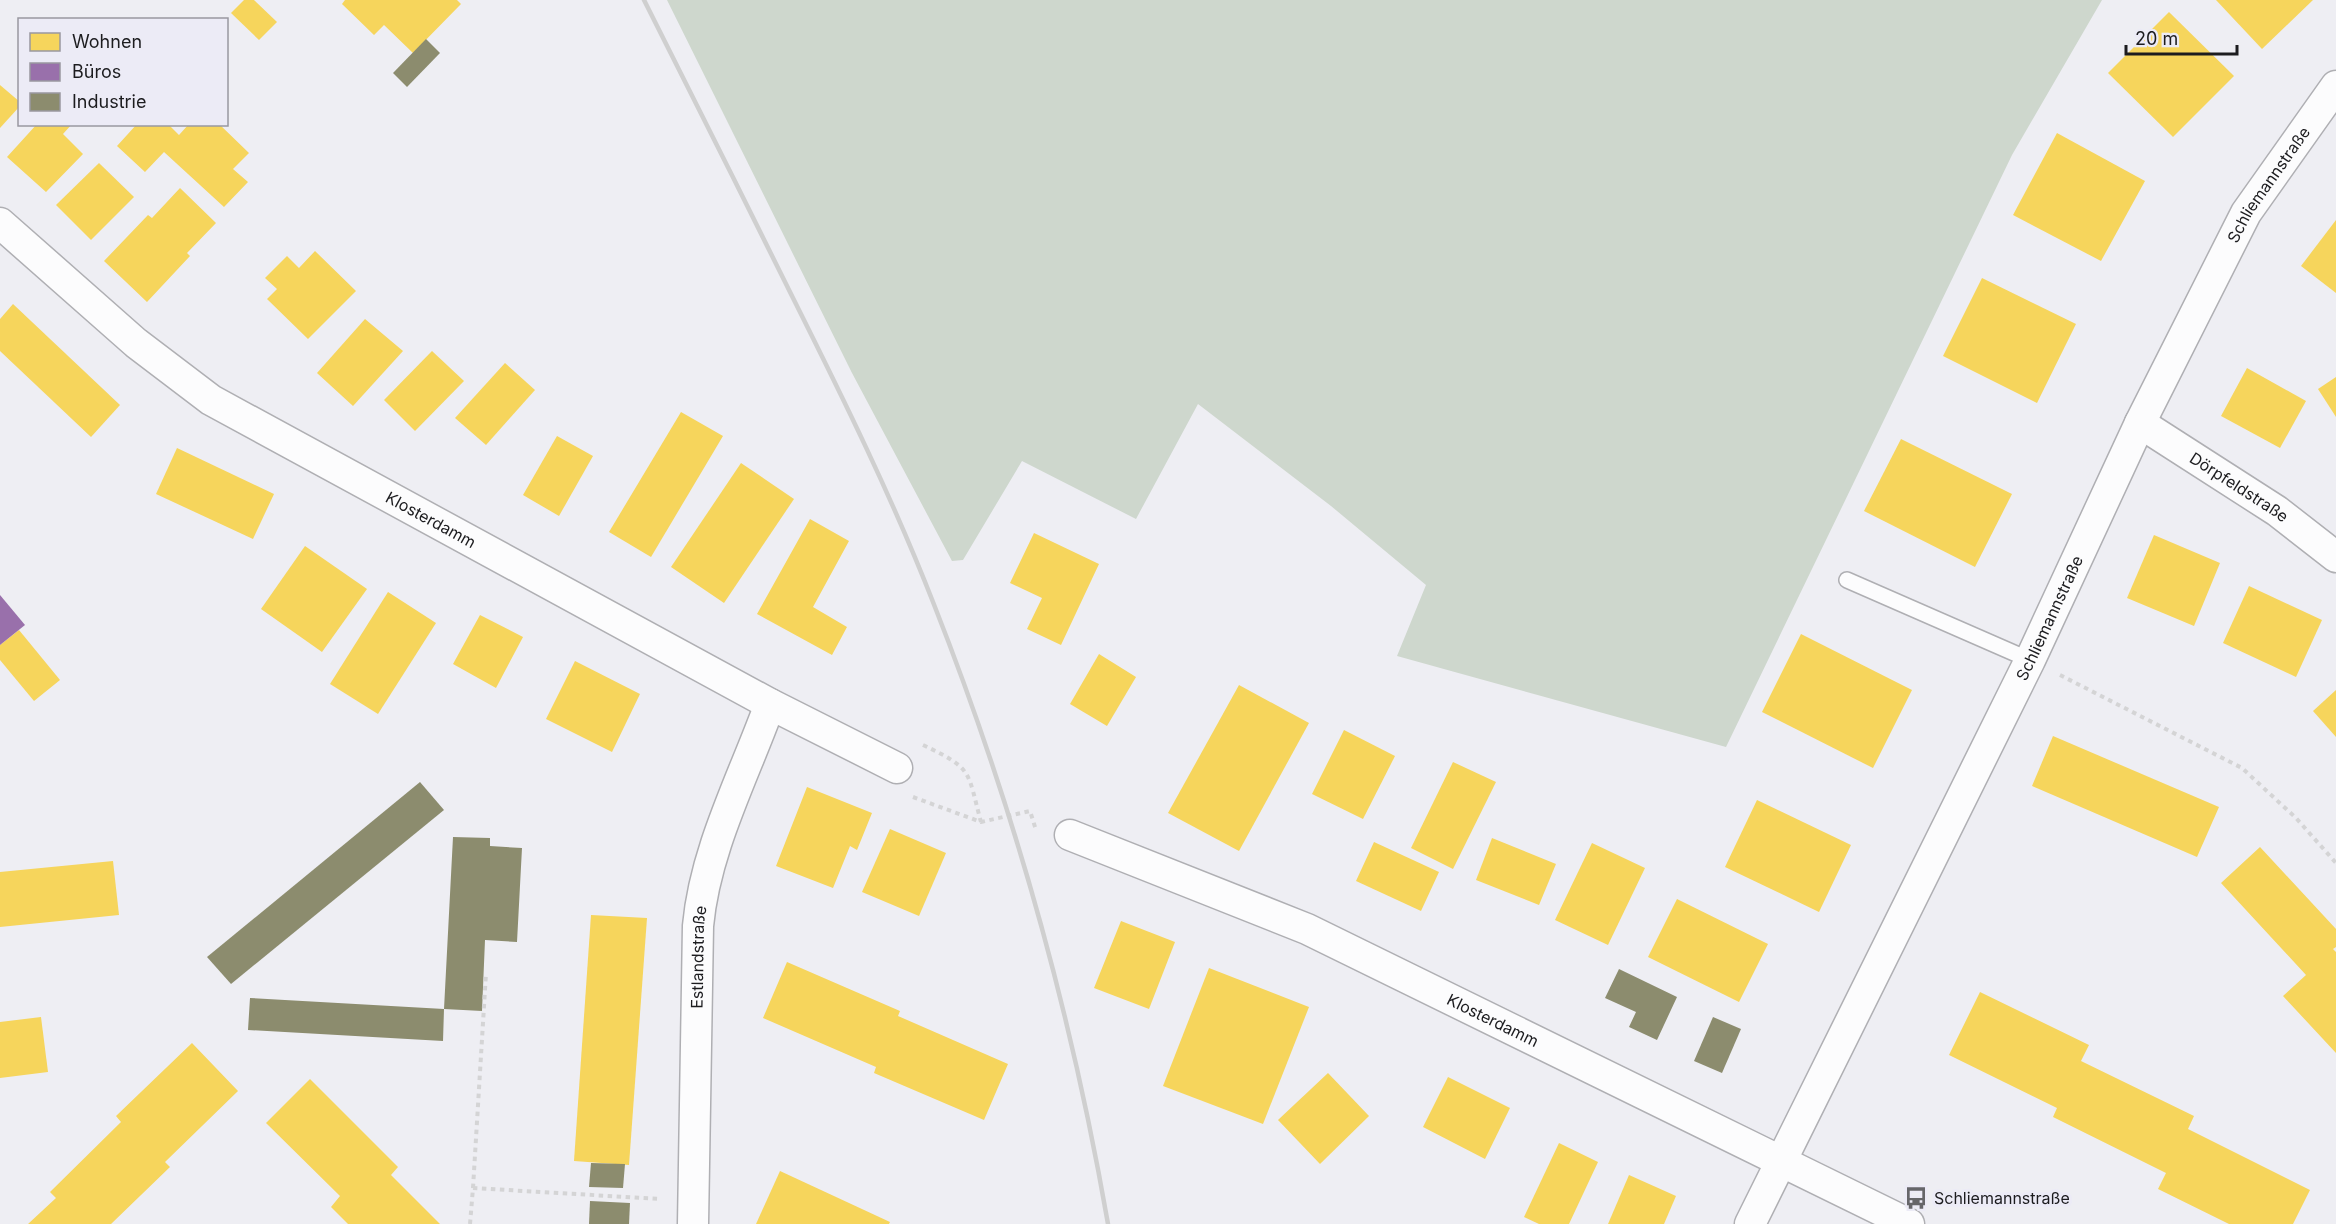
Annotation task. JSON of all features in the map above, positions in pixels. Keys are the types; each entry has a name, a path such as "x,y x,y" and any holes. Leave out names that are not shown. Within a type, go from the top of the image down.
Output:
{"street":[{"name":"Schliemannstraße","path":"1750,1224 2030,660 2140,423 2246,213 2336,86"},
{"name":"Klosterdamm","path":"2,228 136,343 210,400 770,704 897,768"},
{"name":"Dörpfeldstraße","path":"2140,423 2277,511 2336,556"},
{"name":"Estlandstraße","path":"693,1212 698,926 701,895 714,850 770,704"},
{"name":"Klosterdamm","path":"1070,835 1307,930 1909,1224"}],"lane":[{"path":"1847,580 2030,660"}],"path":[{"path":"2030,660 2241,768 2296,818 2336,863"},
{"path":"920,744 956,761 968,773 981,822"},
{"path":"910,796 981,822 1030,811 1036,832"},
{"path":"470,1224 486,973"},
{"path":"473,1188 693,1212"}],"shaded area":[{"path":"667,0 2102,0 2012,155 1726,747 1397,656 1426,585 1331,506 1198,404 1136,519 1022,461 963,560 952,561 852,373"}],"building: Wohnen":[{"path":"244,0 254,0 277,22 259,40 231,13"},
{"path":"345,0 457,0 461,4 413,53 384,25 374,35 342,4"},
{"path":"2216,0 2313,0 2262,49"},
{"path":"2169,12 2234,76 2173,137 2108,73"},
{"path":"0,85 18,100 18,108 0,128"},
{"path":"35,126 70,126 63,134 83,154 46,192 7,157"},
{"path":"135,126 170,126 179,135 187,126 221,126 249,153 233,169 248,182 224,207 164,152 145,172 117,146"},
{"path":"2057,133 2145,181 2101,261 2013,215"},
{"path":"99,163 134,197 91,240 56,205"},
{"path":"180,188 216,223 187,253 190,256 147,302 104,261 148,215 152,218"},
{"path":"2336,220 2336,293 2301,266"},
{"path":"315,251 356,291 308,339 267,299 277,289 265,278 287,256 299,268"},
{"path":"1982,278 2076,324 2037,403 1943,356"},
{"path":"13,304 120,405 91,437 0,351 0,319"},
{"path":"365,319 403,351 353,406 317,373"},
{"path":"432,351 464,381 415,431 384,400"},
{"path":"505,363 535,390 486,445 455,418"},
{"path":"2247,368 2306,401 2280,448 2221,416"},
{"path":"2336,377 2336,417 2318,389"},
{"path":"681,412 723,436 651,557 609,532"},
{"path":"557,436 593,456 559,516 523,495"},
{"path":"1901,439 2012,494 1975,567 1864,511"},
{"path":"177,448 274,494 253,539 156,494"},
{"path":"741,463 794,499 724,603 671,567"},
{"path":"810,519 849,541 813,607 847,627 832,655 757,614"},
{"path":"1034,533 1099,564 1061,645 1027,629 1042,598 1010,583"},
{"path":"2154,535 2220,563 2194,626 2127,598"},
{"path":"305,546 367,589 322,652 261,609"},
{"path":"2249,586 2322,620 2296,677 2223,643"},
{"path":"388,592 436,623 378,714 330,684"},
{"path":"480,615 523,637 496,688 453,664"},
{"path":"19,630 60,680 34,701 0,660 0,645"},
{"path":"1801,634 1912,690 1873,768 1762,712"},
{"path":"1099,654 1136,677 1107,726 1070,704"},
{"path":"575,661 640,694 612,752 546,719"},
{"path":"1239,685 1309,723 1239,851 1168,813"},
{"path":"2336,690 2336,737 2313,711"},
{"path":"1344,730 1395,756 1363,819 1312,794"},
{"path":"2053,736 2219,807 2197,857 2032,786"},
{"path":"1453,762 1496,782 1453,869 1411,848"},
{"path":"807,787 872,813 857,850 850,846 833,888 776,866"},
{"path":"1757,800 1851,845 1819,912 1725,867"},
{"path":"890,829 946,853 919,916 862,892"},
{"path":"1492,838 1556,864 1539,905 1476,880"},
{"path":"1374,842 1439,872 1421,911 1356,881"},
{"path":"1592,843 1645,868 1608,945 1555,920"},
{"path":"2260,847 2336,929 2336,947 2333,949 2336,952 2336,1053 2283,996 2306,975 2221,883"},
{"path":"113,861 119,915 0,927 0,872"},
{"path":"1677,899 1768,944 1739,1002 1648,957"},
{"path":"591,915 647,918 629,1165 574,1161"},
{"path":"1121,921 1175,942 1149,1009 1094,988"},
{"path":"787,962 900,1011 898,1016 1008,1064 984,1120 874,1073 876,1067 763,1018"},
{"path":"1209,968 1309,1007 1263,1124 1163,1086"},
{"path":"1980,992 2089,1045 2081,1061 2194,1116 2188,1129 2310,1190 2293,1224 2229,1224 2158,1189 2166,1173 2053,1117 2057,1108 1949,1055"},
{"path":"41,1017 48,1072 0,1078 0,1022"},
{"path":"192,1043 238,1091 165,1162 170,1167 111,1224 28,1224 56,1198 50,1192 121,1122 116,1116"},
{"path":"1328,1073 1369,1116 1320,1164 1278,1120"},
{"path":"1448,1077 1510,1108 1485,1159 1423,1127"},
{"path":"310,1079 398,1167 391,1175 440,1224 348,1224 331,1207 340,1196 266,1123"},
{"path":"1559,1143 1598,1162 1569,1224 1539,1224 1524,1217"},
{"path":"780,1171 890,1222 889,1224 756,1224"},
{"path":"1629,1175 1676,1196 1664,1224 1608,1224"}],"building: Büros":[{"path":"0,595 25,625 0,645"}],"building: Industrie":[{"path":"426,39 440,53 407,87 393,73"},
{"path":"420,782 444,810 231,984 207,957"},
{"path":"453,837 490,838 490,846 522,848 517,942 485,940 482,1011 444,1009"},
{"path":"1619,969 1677,997 1657,1040 1629,1027 1636,1012 1605,998"},
{"path":"250,998 444,1009 443,1041 248,1030"},
{"path":"1713,1017 1741,1029 1722,1073 1694,1061"},
{"path":"591,1163 625,1164 623,1188 589,1187"},
{"path":"590,1201 630,1203 629,1224 589,1224"}],"railway":[{"path":"644,0 866,447 901,524 962,677 1013,831 1057,986 1093,1144 1108,1224"}],"place":[{"name":"Schliemannstraße","path":"1916,1198"}]}
